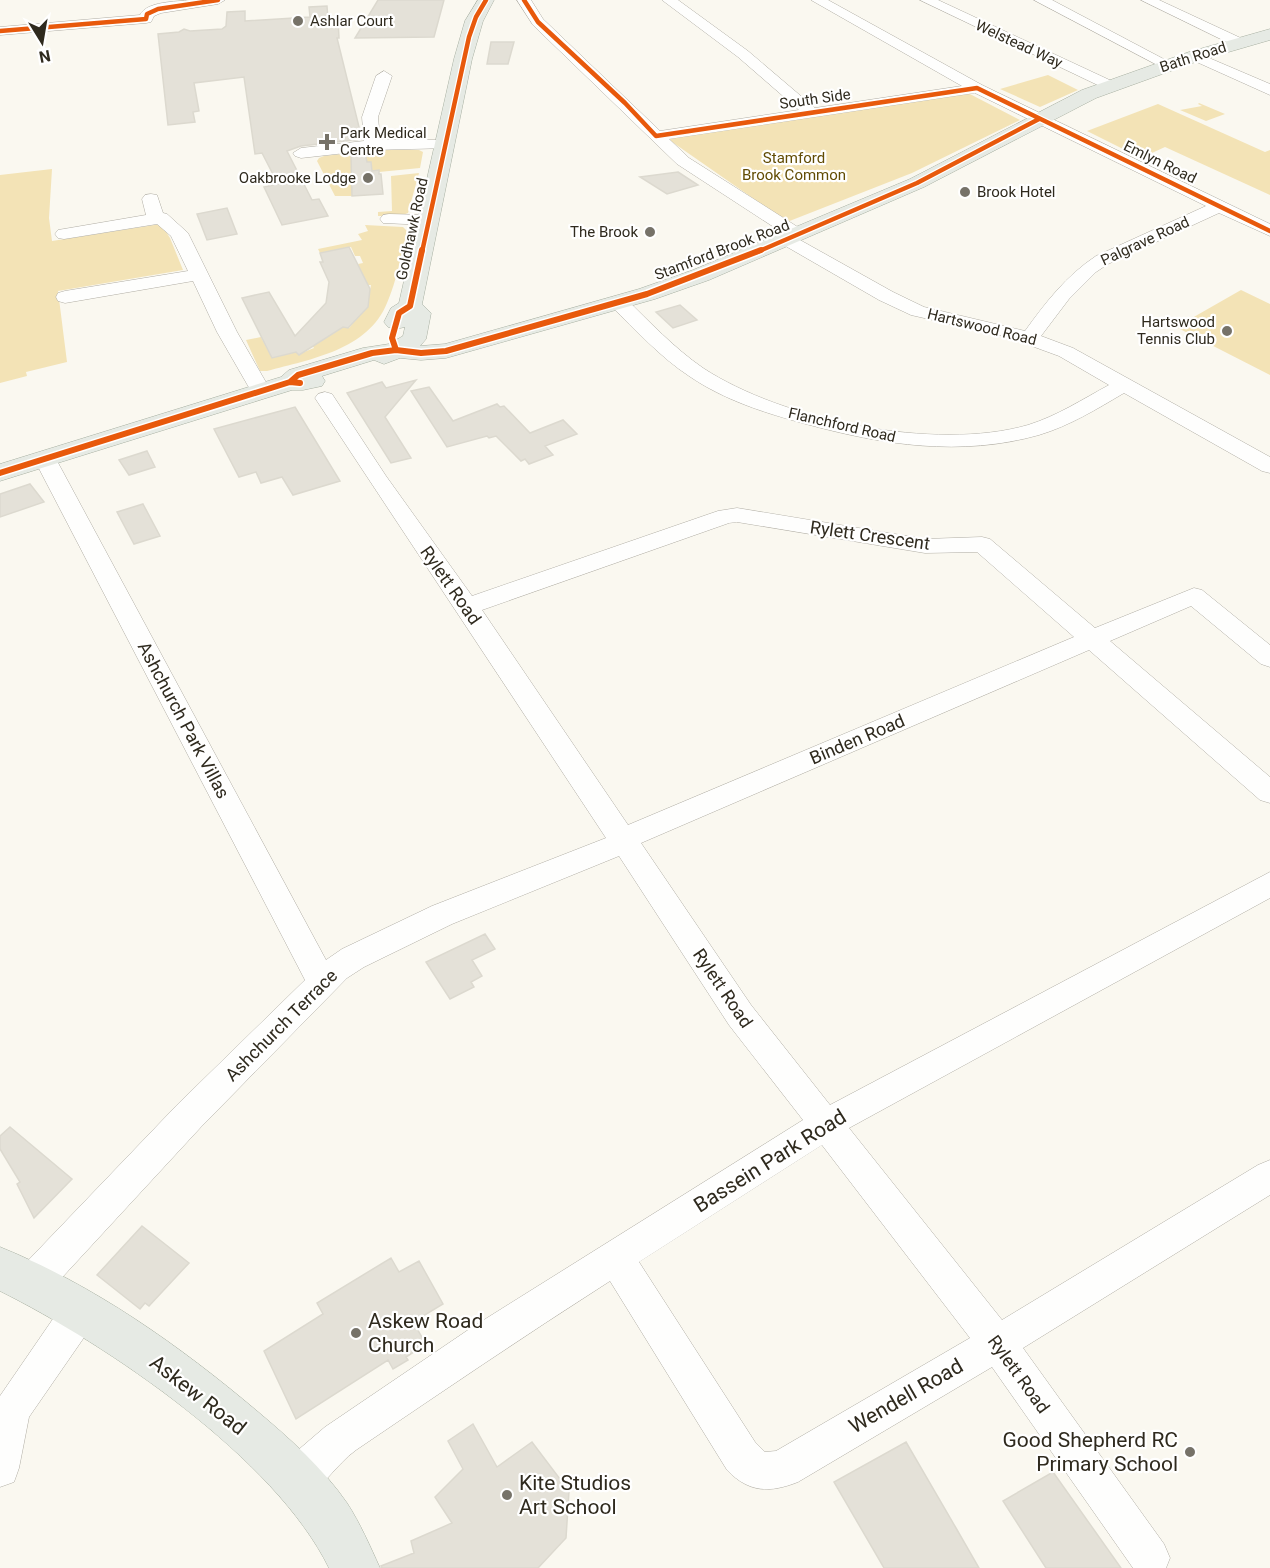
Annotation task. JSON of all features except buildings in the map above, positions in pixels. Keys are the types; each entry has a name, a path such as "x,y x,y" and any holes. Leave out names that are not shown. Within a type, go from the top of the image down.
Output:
{"main road":[{"name":"Goldhawk Road","path":"396,350 414,339 419,313 410,306 428,220 469,38 476,17 486,0"},
{"name":"Bath Road","path":"1114,84 1195,56 1270,34"},
{"name":"Stamford Brook Road","path":"396,350 421,353 446,351 618,302 701,275 947,169 1039,118 1114,84"},
{"path":"0,473 290,382 298,375 372,353 396,350"},
{"name":"Askew Road","path":"16,1276 81,1310 183,1380 234,1422 298,1481 328,1519 355,1568"}],"street":[{"path":"0,30 146,19 147,14 158,9 218,0"},
{"name":"Hartswood Road","path":"524,0 538,22 683,161 793,237 886,296 918,311 1030,338 1066,352 1269,464"},
{"path":"669,0 743,54 812,113"},
{"name":"Emlyn Road","path":"818,0 977,88 1270,231"},
{"name":"Welstead Way","path":"927,0 1114,84"},
{"path":"1041,0 1168,65"},
{"path":"1148,0 1240,43"},
{"path":"1195,56 1270,90"},
{"path":"372,145 370,117 384,76"},
{"name":"South Side","path":"656,136 977,88"},
{"path":"301,153 372,145 444,145"},
{"path":"151,199 155,219"},
{"name":"Palgrave Road","path":"1030,338 1071,281 1086,270 1102,260 1220,206"},
{"path":"64,234 161,218 179,233 199,275 234,330 261,391"},
{"path":"389,219 428,220"},
{"path":"65,297 199,275"},
{"name":"Flanchford Road","path":"618,302 685,364 722,387 803,418 888,438 952,442 1013,434 1034,429 1071,414 1125,384"},
{"name":"Rylett Road","path":"325,398 740,1015 998,1343 1150,1558"},
{"name":"Ashchurch Park Villas","path":"45,459 322,982"},
{"name":"Rylett Crescent","path":"467,607 726,516 737,515 925,546 982,544 1270,793"},
{"name":"Binden Road","path":"624,840 1194,596 1270,658"},
{"name":"Ashchurch Terrace","path":"16,1276 189,1116 322,982 353,958 442,915 624,840"},
{"name":"Bassein Park Road","path":"298,1481 311,1465 338,1440 484,1341 826,1124 1270,884"},
{"name":"Wendell Road","path":"616,1258 741,1456 757,1471 772,1472 784,1468 998,1343 1270,1176"},
{"path":"0,1468 10,1416 16,1404 81,1310"}],"green space":[{"path":"1048,75 1078,90 1040,107 1000,89"},
{"name":"Stamford Brook Common","path":"966,92 1020,120 912,173 787,222 665,137"},
{"path":"1199,103 1225,114 1206,121 1180,110 1202,106"},
{"path":"1158,104 1265,152 1270,150 1270,195 1165,147 1141,158 1087,131"},
{"path":"379,150 419,150 423,152 420,168 379,172 372,171 371,162 351,163 365,196 335,196 317,161 324,156"},
{"path":"52,169 49,218 52,241 161,224 170,238 183,270 58,291 67,362 26,372 27,376 0,383 0,175"},
{"path":"419,173 408,213 400,216 378,216 378,212 392,211 391,176"},
{"path":"365,225 403,227 407,231 394,285 378,319 366,332 336,350 302,362 260,371 246,340 261,337 272,358 296,352 299,354 314,348 312,345 342,327 349,328 356,319 366,302 371,285 365,285 358,264 363,263 360,256 355,256 351,247 320,253 318,249 362,240 358,234 368,231"},
{"name":"Hartswood Tennis Club","path":"1241,290 1270,304 1270,375 1178,328"}],"cycle path":[{"path":"0,31 146,19 147,14 158,9 218,0"},
{"path":"396,350 392,338 399,313 410,306 469,37 476,17 486,0"},
{"path":"524,0 538,22 625,103 656,136 977,88 1270,231"},
{"path":"290,382 298,375 372,353 396,350 421,353 446,351 647,294 701,275 851,213 976,154 1039,119"},
{"path":"0,473 290,382 300,383"}],"place":[{"name":"Ashlar Court","path":"298,21"},
{"name":"Park Medical Centre","path":"327,142"},
{"name":"Oakbrooke Lodge","path":"368,178"},
{"name":"Brook Hotel","path":"965,192"},
{"name":"The Brook","path":"650,232"},
{"name":"Hartswood Tennis Club","path":"1227,331"},
{"name":"Askew Road Church","path":"356,1333"},
{"name":"Good Shepherd RC Primary School","path":"1190,1452"},
{"name":"Kite Studios Art School","path":"507,1495"}]}
